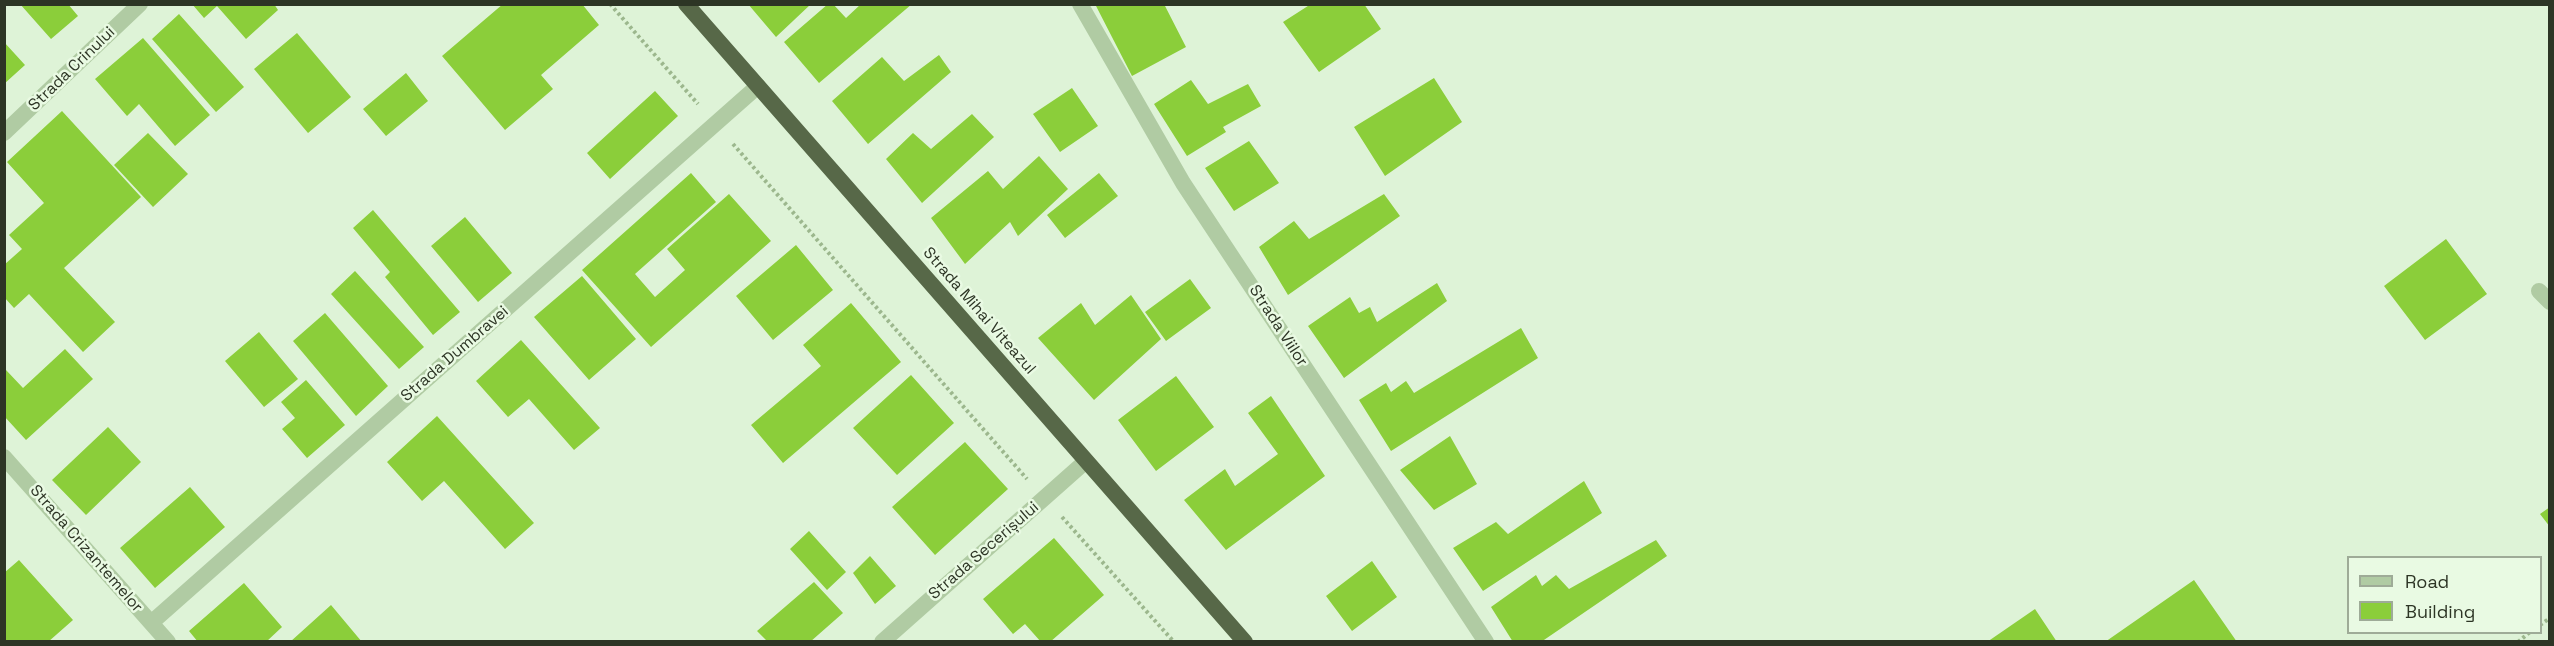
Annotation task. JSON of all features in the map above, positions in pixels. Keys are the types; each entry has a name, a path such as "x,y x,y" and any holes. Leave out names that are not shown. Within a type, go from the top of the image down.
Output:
{"highway":[{"name":"Strada Mihai Viteazul","path":"686,4 1245,642"}],"street":[{"name":"Strada Crinului","path":"4,133 140,4"},
{"name":"Strada Viilor","path":"1080,4 1183,183 1486,642"},
{"name":"Strada Dumbravei","path":"151,623 758,86"},
{"name":"Strada Crizantemelor","path":"4,457 168,642"},
{"name":"Strada Secerișului","path":"882,642 1086,461"}],"path":[{"path":"610,4 1044,498 1071,525 1174,642"}],"building":[{"path":"20,4 68,4 78,16 51,39"},
{"path":"192,4 274,4 278,10 246,39 217,6 204,18"},
{"path":"503,4 582,4 599,25 541,75 553,89 505,130 442,56"},
{"path":"748,4 811,4 776,37"},
{"path":"828,4 833,4 846,18 861,4 912,4 819,83 784,42"},
{"path":"1095,4 1164,4 1186,47 1132,76"},
{"path":"1311,4 1364,4 1381,29 1319,72 1283,22"},
{"path":"179,14 244,87 216,112 152,39"},
{"path":"297,33 351,97 308,133 254,69"},
{"path":"143,38 210,115 175,146 139,104 127,116 95,79"},
{"path":"4,42 25,65 4,84"},
{"path":"939,55 951,72 868,144 832,101 882,57 904,81"},
{"path":"406,73 428,101 386,136 363,109"},
{"path":"1434,78 1462,122 1385,176 1354,127"},
{"path":"1191,80 1208,104 1248,84 1261,106 1223,127 1226,132 1187,156 1154,104"},
{"path":"1072,88 1098,126 1060,152 1033,114"},
{"path":"655,91 678,116 610,179 587,153"},
{"path":"62,111 141,197 64,268 115,322 83,352 29,294 14,308 4,297 4,265 22,249 9,235 44,203 7,162"},
{"path":"972,114 994,137 922,203 886,159 913,133 931,149"},
{"path":"148,133 188,174 153,207 114,165"},
{"path":"1249,141 1279,183 1234,211 1205,168"},
{"path":"1039,156 1068,189 1018,236 1010,222 965,264 931,218 988,171 1003,189"},
{"path":"691,173 716,202 635,274 655,297 685,270 667,249 729,194 771,241 651,347 582,270"},
{"path":"1099,173 1118,196 1065,238 1047,215"},
{"path":"1384,194 1400,216 1288,295 1259,247 1294,221 1309,239"},
{"path":"373,210 460,312 433,335 385,277 390,272 353,228"},
{"path":"465,217 512,273 478,302 431,246"},
{"path":"2446,239 2487,294 2425,340 2384,286"},
{"path":"796,245 833,290 773,340 736,296"},
{"path":"355,271 424,347 399,369 331,294"},
{"path":"582,276 636,339 589,380 534,317"},
{"path":"1190,279 1211,308 1166,341 1145,312"},
{"path":"1437,283 1447,301 1344,378 1308,326 1350,297 1359,313 1370,307 1377,322"},
{"path":"1131,295 1161,339 1094,400 1038,338 1081,303 1095,325"},
{"path":"851,303 901,362 783,463 751,425 821,366 803,345"},
{"path":"325,313 388,386 356,416 293,341"},
{"path":"1521,328 1538,358 1391,451 1359,400 1386,383 1391,392 1406,381 1414,393"},
{"path":"259,332 298,379 264,407 225,361"},
{"path":"521,340 600,428 574,450 529,399 508,417 476,381"},
{"path":"65,349 93,379 26,440 4,416 4,371 6,370 23,388"},
{"path":"911,375 954,423 897,475 853,428"},
{"path":"1176,376 1214,427 1156,471 1118,420"},
{"path":"306,380 345,425 307,458 282,429 295,418 281,402"},
{"path":"1271,396 1325,476 1226,550 1184,500 1225,469 1235,486 1278,454 1248,413"},
{"path":"437,416 534,523 505,549 444,481 422,501 387,462"},
{"path":"108,427 141,462 86,515 52,480"},
{"path":"1450,436 1477,484 1434,510 1400,470"},
{"path":"965,442 1008,489 935,555 892,507"},
{"path":"1584,481 1602,513 1483,591 1453,548 1496,522 1508,534"},
{"path":"190,487 225,527 155,588 120,548"},
{"path":"2550,507 2550,527 2540,514"},
{"path":"809,531 846,572 827,590 790,549"},
{"path":"1054,538 1104,595 1050,642 1041,642 1025,624 1013,634 983,599"},
{"path":"1656,540 1667,556 1541,642 1513,642 1491,607 1536,575 1542,586 1556,575 1569,589"},
{"path":"870,556 896,586 875,604 853,573"},
{"path":"19,560 73,620 48,642 4,642 4,573"},
{"path":"1372,561 1397,597 1352,631 1326,596"},
{"path":"2194,580 2237,642 2105,642"},
{"path":"814,582 843,613 810,642 768,642 757,631"},
{"path":"244,583 282,627 266,642 198,642 189,631"},
{"path":"331,605 362,642 290,642"},
{"path":"2035,609 2057,642 1987,642"}]}
